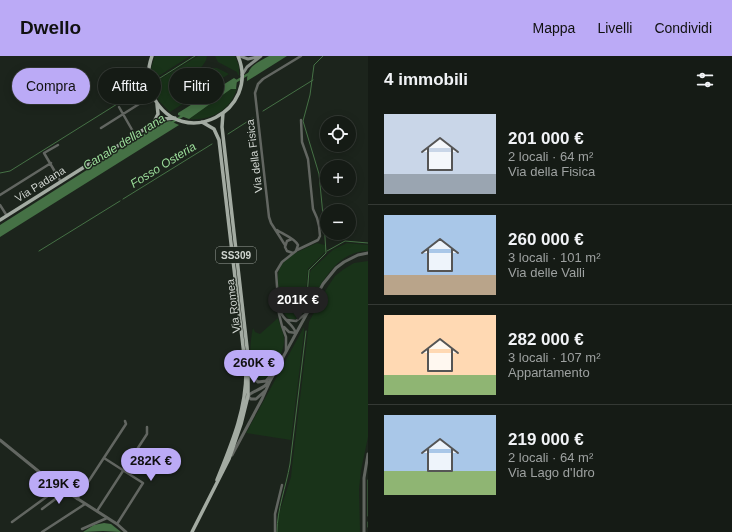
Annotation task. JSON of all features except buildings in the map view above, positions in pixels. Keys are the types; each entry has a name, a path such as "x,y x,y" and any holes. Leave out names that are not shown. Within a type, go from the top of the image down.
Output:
{"main road":[{"path":"149,68 151,56"},
{"path":"239,56 248,60 261,56"},
{"path":"158,104 163,110 175,118 185,122 202,122 223,114 236,99 241,85 242,75 239,56"},
{"path":"242,75 247,67 261,56"},
{"path":"151,125 157,118 157,104"},
{"name":"Via Romea","path":"192,532 230,458 243,419 249,363 222,127 223,114"},
{"name":"Via Padana","path":"0,220 151,125 164,119 175,118"},
{"name":"Via Romea","path":"202,122 214,129 219,140 246,372 246,396 236,429 213,491"}],"street":[{"name":"Via della Fisica","path":"285,258 285,245 275,229 270,217 255,93 258,84 263,79 301,56"},
{"path":"101,128 141,104"},
{"path":"119,108 135,135"},
{"name":"Via della Fisica","path":"286,352 286,337 281,321 276,272 279,265 285,258 293,252 318,240 320,236 317,218 313,209 308,159 302,142 301,120"},
{"path":"58,145 44,153 61,182"},
{"path":"0,195 51,163"},
{"path":"0,205 7,216"},
{"path":"275,229 292,240 307,246"},
{"path":"285,245 287,241 292,240"},
{"path":"297,242 297,250"},
{"path":"286,250 293,252"},
{"path":"230,458 323,284 336,268 351,258 368,253"},
{"name":"Via della Fisica","path":"280,308 284,319 293,326 296,333"},
{"path":"284,319 290,322 296,321 308,312"},
{"path":"281,321 287,331 296,333"},
{"path":"249,363 252,377 258,382 266,381 279,365"},
{"path":"246,396 264,387 270,381"},
{"path":"246,396 251,399 256,399 260,397 267,388"},
{"path":"77,499 126,424 125,421"},
{"path":"97,511 147,434 147,426"},
{"path":"0,440 60,487 117,524 126,532"},
{"path":"364,532 363,488 364,472 368,454"},
{"path":"104,458 143,483 117,524"},
{"path":"275,532 276,514 282,485"},
{"path":"12,522 60,487"},
{"path":"42,509 66,491"},
{"path":"42,532 85,504"},
{"path":"82,530 107,518"}],"shaded area":[{"path":"155,56 190,56 169,68 161,75 161,68 151,68"},
{"path":"198,56 207,56 205,62 200,68 178,68"},
{"path":"215,56 235,56 239,66 239,75 237,72 218,62"},
{"path":"269,56 287,56 247,81 247,76 251,68"},
{"path":"224,72 229,74 224,77"},
{"path":"169,74 169,104 183,104 170,112 161,103 161,79"},
{"path":"234,78 237,80 236,89 231,89 224,94 224,84"},
{"path":"237,88 234,96 225,108 212,116 189,119 210,104 224,104 224,94 231,89"},
{"path":"192,104 210,104 189,119 178,115 178,113"},
{"path":"170,121 179,125 0,237 0,225 161,123"},
{"path":"317,243 325,245 326,251 308,269 304,312 297,318 291,319 286,315 282,308 278,281 279,270 290,256"},
{"path":"347,243 368,245 368,251 357,252 338,263 324,279 308,308 311,270 334,249"},
{"path":"368,261 368,437 361,470 359,489 360,532 278,532 278,517 291,477 309,322 335,276 354,263"},
{"path":"278,318 284,336 284,346 278,362 269,376 264,379 260,379 257,378 254,373 251,361 251,340 253,328 255,332 260,334"},
{"path":"304,327 291,440 246,433"},
{"path":"104,523 111,524 121,532 83,532 94,525"}],"waterway":[{"path":"161,77 195,56"},
{"path":"322,204 319,174 303,121 310,95 314,65 323,56"},
{"name":"Canale della rana","path":"235,82 250,73"},
{"name":"Fosso Osteria","path":"263,111 313,80"},
{"path":"0,173 10,171 117,104"},
{"name":"Canale della rana","path":"171,123 184,115"},
{"name":"Fosso Osteria","path":"228,134 253,118"},
{"name":"Fosso Osteria","path":"123,199 212,144"},
{"name":"Fosso Osteria","path":"39,251 120,201"},
{"path":"306,309 309,270 326,253 325,240"},
{"path":"327,251 345,241 368,243"},
{"path":"277,532 280,506 290,464 306,331"},
{"path":"368,480 368,516"},
{"path":"368,522 368,527"}]}
